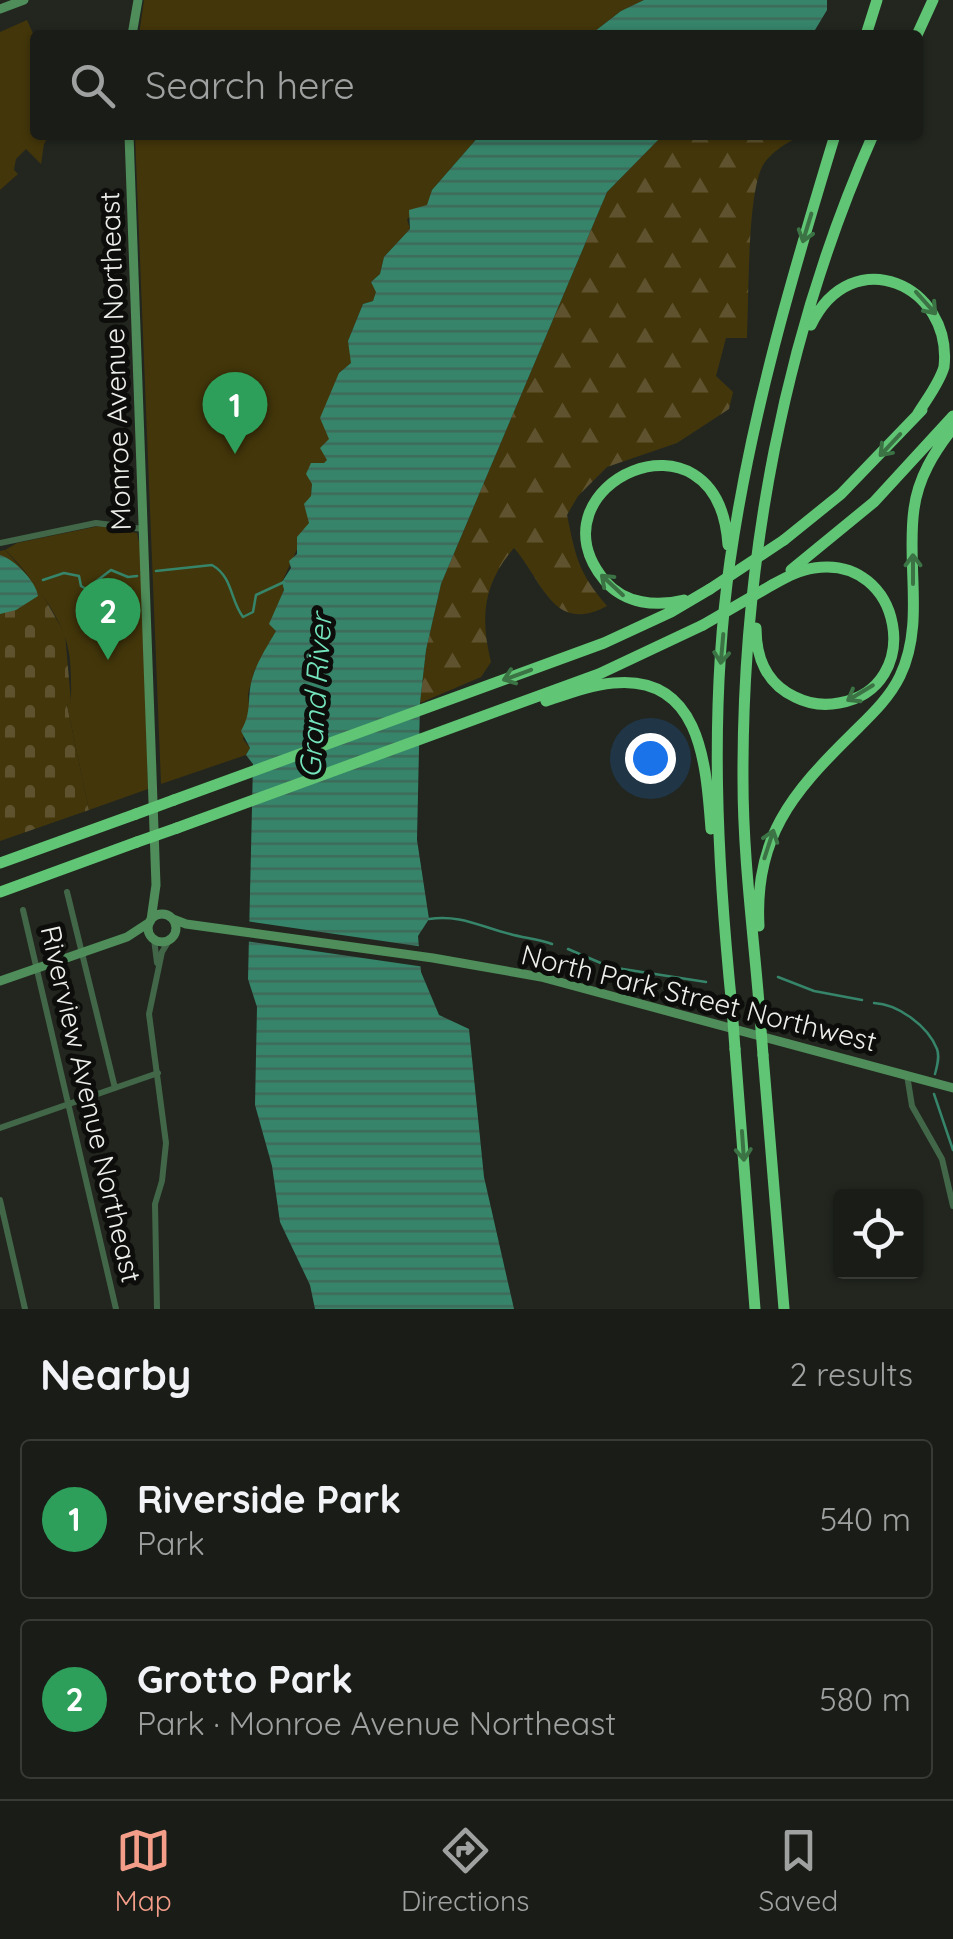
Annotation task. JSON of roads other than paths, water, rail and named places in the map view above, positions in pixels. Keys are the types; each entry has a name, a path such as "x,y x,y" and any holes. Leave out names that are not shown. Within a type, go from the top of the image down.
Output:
{"highway":[{"path":"867,30 876,0"},
{"path":"920,30 933,0"},
{"path":"722,899 718,720 729,565 748,450 768,363 834,140"},
{"path":"784,1309 746,870 742,782 754,572 767,489 799,346 838,223 871,140"},
{"path":"799,346 820,308 838,290 870,279 909,286 932,306 941,322 946,350 944,368 917,416"},
{"path":"0,863 604,644 671,612 784,540 832,501 917,416 953,372"},
{"path":"772,584 874,502 953,416"},
{"path":"759,1013 759,891 767,848 776,824 804,782 876,710 901,675 912,636 914,510 926,469 953,428"},
{"path":"706,591 660,604 632,600 610,586 590,557 587,532 591,510 601,493 616,477 635,468 654,465 685,470 714,494 724,514 729,565"},
{"path":"0,892 618,667 704,625 772,584 806,569 826,566 847,570 867,580 887,604 894,627 892,656 876,683 855,698 824,704 798,699 776,685 762,666 757,650 754,572"},
{"path":"483,716 618,682 654,690 674,702 687,716 701,745 722,899 755,1309"}],"main road":[{"path":"0,9 24,0"},
{"path":"133,30 140,0"},
{"name":"Monroe Avenue Northeast","path":"129,140 156,885 153,938"},
{"name":"Monroe Avenue Northeast","path":"156,885 171,917 172,937"},
{"path":"0,982 127,937 157,915 171,917"},
{"name":"North Park Street Northwest","path":"171,917 203,926 433,958 541,978 953,1088"},
{"path":"127,937 172,937 203,926"}],"street":[{"path":"0,543 96,523 143,530"},
{"path":"67,892 115,1088"},
{"name":"Riverview Avenue Northeast","path":"22,910 116,1309"},
{"path":"157,970 172,937"},
{"path":"153,938 157,970 149,1024 166,1143 155,1204 157,1309"},
{"path":"0,1128 158,1072"},
{"path":"907,1075 912,1106 942,1159 953,1206"},
{"path":"0,1200 26,1309"}],"water":[{"path":"644,0 827,0 827,10 815,30 596,30"},
{"name":"Grand River","path":"476,140 658,140 607,192 441,584 426,650 420,703 417,840 429,919 418,936 421,972 439,1015 469,1029 484,1177 514,1309 315,1309 310,1285 280,1222 272,1166 255,1105 257,1007 248,979 253,764 246,755 250,748 241,731 253,676 276,631 269,624 284,590 282,582 291,568 289,561 297,554 297,537 309,523 304,504 311,496 312,484 306,474 311,463 327,460 320,448 329,439 320,418 339,373 351,363 348,341 363,304 373,301 376,292 371,282 380,274 384,257 410,229 409,210 427,205 432,190"},
{"path":"0,555 24,571 38,596 16,610 0,614"}],"waterway":[{"path":"156,571 212,565 228,582 243,617 253,612 256,595 284,582"},
{"path":"43,580 64,573 79,576 86,589 111,570 137,576"},
{"path":"429,919 461,920 552,944"},
{"path":"568,949 610,967 706,982"},
{"path":"778,977 814,991 862,1000"},
{"path":"874,1003 902,1012 927,1032 938,1052 935,1074"},
{"path":"934,1094 953,1150"}],"place":[{"name":"Riverside Park","path":"235,454"},
{"name":"Grotto Park","path":"108,660"}]}
